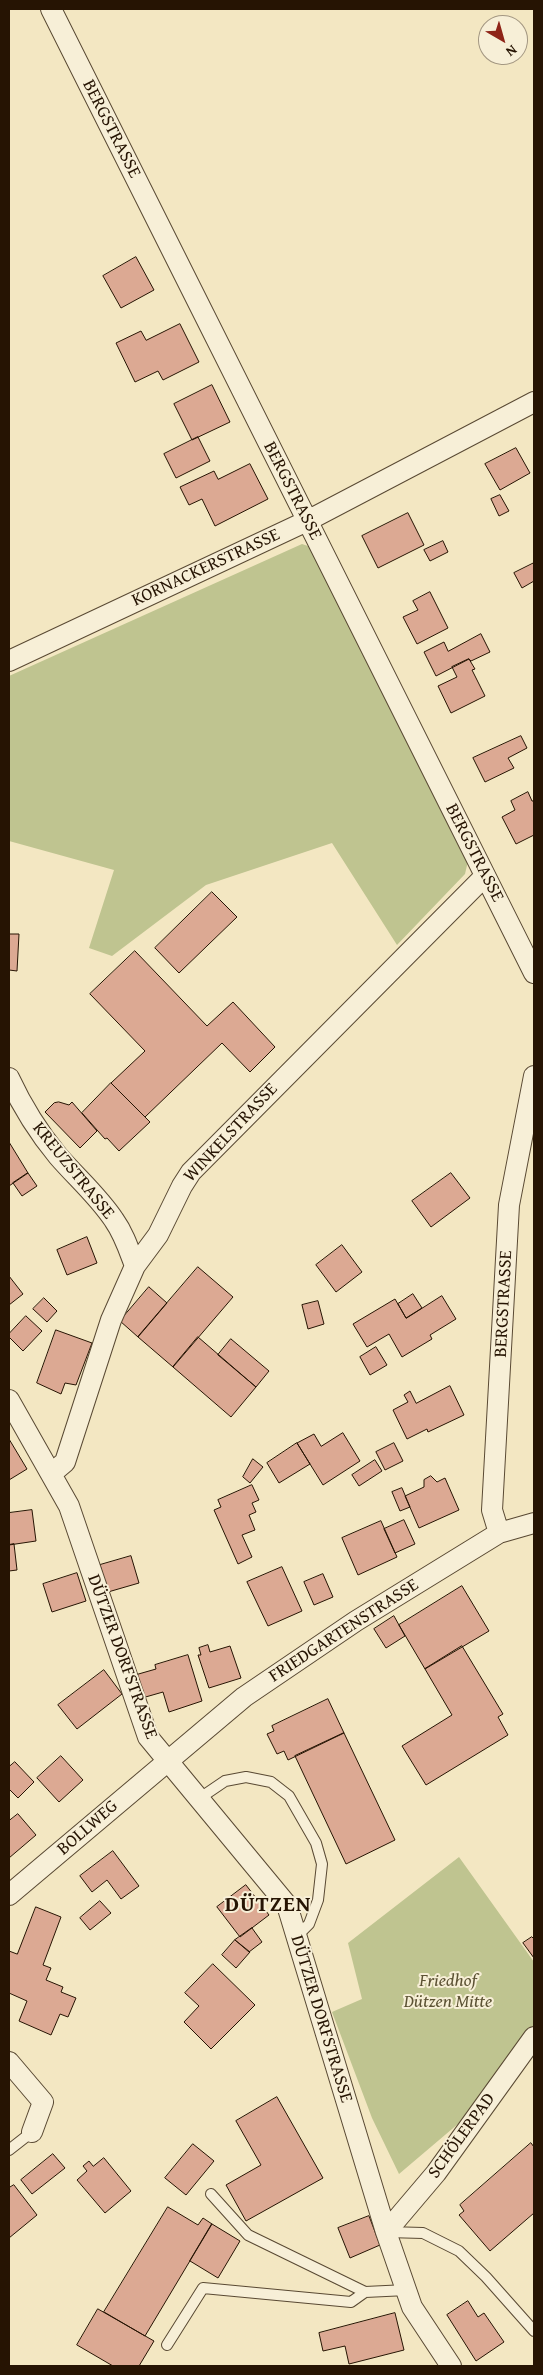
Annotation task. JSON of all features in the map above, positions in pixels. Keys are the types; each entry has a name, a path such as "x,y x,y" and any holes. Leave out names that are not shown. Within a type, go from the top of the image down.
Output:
{"street":[{"name":"BERGSTRASSE","path":"51,9 534,972"},
{"name":"KORNACKERSTRASSE","path":"9,661 307,521 534,402"},
{"name":"WINKELSTRASSE","path":"52,1473 65,1462 111,1320 134,1266 158,1235 191,1172 485,876"},
{"name":"BERGSTRASSE","path":"499,1533 492,1510 509,1206 534,1076"},
{"name":"KREUZSTRASSE","path":"9,1078 22,1107 57,1155 96,1196 115,1221 124,1238 134,1266"},
{"name":"DÜTZER DORFSTRASSE","path":"9,1400 69,1506 148,1737 287,1905 386,2232 406,2290 412,2306 451,2366"},
{"name":"FRIEDGARTENSTRASSE","path":"166,1761 244,1697 356,1620 499,1533 534,1523"},
{"name":"BOLLWEG","path":"9,1895 166,1761"},
{"name":"SCHÖLERPAD","path":"386,2232 436,2172 534,2037"},
{"path":"9,2062 43,2102 32,2132"}],"lane":[{"path":"200,1798 225,1781 246,1777 271,1782 289,1796 316,1843 322,1864 315,1908 309,1924 296,1937"},
{"path":"9,2150 32,2132"},
{"path":"211,2194 248,2235 365,2292 406,2290"},
{"path":"386,2232 423,2233 458,2251 486,2277 534,2331"},
{"path":"167,2345 203,2288 351,2302 365,2292"}],"green space":[{"path":"302,544 311,547 468,861 465,874 397,945 332,843 206,885 112,956 89,948 114,870 9,841 9,676"},
{"name":"Friedhof Dützen Mitte","path":"459,1857 534,1962 534,2028 465,2118 399,2174 372,2118 332,2012 362,1999 348,1943"}],"building":[{"path":"136,257 154,290 121,308 103,276"},
{"path":"180,324 199,362 163,380 158,371 135,382 116,343 141,331 146,340"},
{"path":"212,385 230,422 192,440 174,404"},
{"path":"198,437 210,461 176,478 164,454"},
{"path":"516,448 530,473 500,490 485,464"},
{"path":"250,464 268,499 215,526 202,499 189,505 180,487 214,471 218,479"},
{"path":"500,495 509,511 499,516 491,499"},
{"path":"408,513 424,545 378,568 362,536"},
{"path":"443,541 448,552 430,561 424,550"},
{"path":"534,563 534,581 522,588 514,573"},
{"path":"430,592 448,628 417,644 403,617 418,610 413,601"},
{"path":"481,634 490,652 471,661 469,659 436,676 424,652 444,642 448,651"},
{"path":"469,659 475,669 472,670 485,696 451,713 438,686 457,677 452,667"},
{"path":"521,736 527,748 508,758 514,768 485,782 473,758"},
{"path":"528,792 532,801 534,801 534,835 516,844 502,817 515,810 511,801"},
{"path":"212,892 237,917 179,973 155,948"},
{"path":"9,934 19,934 17,971 9,970"},
{"path":"135,951 207,1026 233,1002 275,1047 250,1072 222,1043 145,1117 111,1083 145,1051 90,994"},
{"path":"111,1083 150,1122 119,1151 107,1138 105,1139 82,1113"},
{"path":"59,1102 69,1105 72,1102 97,1131 80,1148 45,1112 54,1103"},
{"path":"9,1142 28,1173 9,1186"},
{"path":"28,1173 37,1186 22,1196 13,1183"},
{"path":"451,1173 470,1198 431,1227 412,1201"},
{"path":"87,1237 97,1263 67,1275 57,1250"},
{"path":"342,1245 362,1272 336,1292 316,1265"},
{"path":"198,1267 233,1297 173,1367 138,1337"},
{"path":"9,1276 23,1294 9,1305"},
{"path":"149,1287 167,1303 138,1337 120,1321"},
{"path":"413,1294 422,1308 406,1318 398,1304"},
{"path":"442,1296 456,1319 430,1335 432,1339 402,1357 389,1334 367,1347 353,1324 395,1299 406,1318"},
{"path":"44,1298 57,1311 47,1322 33,1309"},
{"path":"318,1301 324,1324 308,1329 302,1305"},
{"path":"26,1316 42,1331 23,1351 9,1337 9,1334"},
{"path":"56,1330 92,1343 76,1385 65,1383 61,1394 37,1383"},
{"path":"198,1337 256,1387 231,1417 173,1367"},
{"path":"231,1339 269,1371 256,1387 218,1355"},
{"path":"376,1347 387,1365 370,1375 360,1357"},
{"path":"450,1386 464,1415 428,1432 427,1429 407,1439 393,1410 408,1402 404,1395 410,1391 416,1403"},
{"path":"343,1433 360,1461 323,1485 297,1443 314,1434 321,1446"},
{"path":"9,1439 27,1469 9,1480"},
{"path":"297,1443 310,1464 279,1483 267,1463"},
{"path":"394,1443 403,1461 385,1470 376,1452"},
{"path":"253,1459 263,1467 250,1483 243,1477"},
{"path":"375,1460 382,1471 359,1486 352,1475"},
{"path":"431,1476 437,1482 445,1478 459,1510 419,1528 405,1496 424,1487 424,1480"},
{"path":"252,1485 259,1500 252,1503 256,1512 249,1515 255,1530 242,1535 252,1557 238,1564 214,1510 221,1507 218,1500"},
{"path":"402,1488 410,1507 400,1511 392,1492"},
{"path":"32,1510 36,1541 9,1545 9,1513"},
{"path":"404,1520 415,1544 395,1553 384,1529"},
{"path":"381,1521 397,1557 358,1575 342,1538"},
{"path":"14,1544 17,1570 9,1571 9,1545"},
{"path":"131,1556 139,1583 108,1592 100,1565"},
{"path":"282,1567 302,1611 268,1626 247,1582"},
{"path":"77,1573 86,1601 52,1612 43,1584"},
{"path":"323,1574 333,1597 314,1605 304,1582"},
{"path":"462,1586 489,1631 425,1669 399,1625"},
{"path":"394,1616 405,1636 386,1648 374,1629"},
{"path":"208,1645 210,1652 230,1646 241,1678 209,1688 198,1655 201,1655 199,1648"},
{"path":"462,1646 503,1714 498,1717 508,1735 426,1785 402,1746 452,1715 425,1669"},
{"path":"188,1655 202,1701 169,1712 163,1692 142,1698 135,1675 156,1669 155,1665"},
{"path":"104,1670 122,1694 77,1729 58,1705"},
{"path":"328,1699 344,1733 288,1760 284,1751 277,1754 267,1734 274,1731 272,1726"},
{"path":"344,1733 395,1840 346,1864 295,1756"},
{"path":"61,1756 83,1780 59,1802 37,1778"},
{"path":"15,1762 34,1782 18,1798 9,1789 9,1767"},
{"path":"18,1814 36,1835 9,1858 9,1821"},
{"path":"113,1851 139,1886 121,1899 107,1880 92,1892 80,1876"},
{"path":"246,1885 269,1915 240,1937 217,1907"},
{"path":"100,1901 111,1913 90,1930 80,1918"},
{"path":"36,1907 61,1917 43,1965 51,1968 46,1980 63,1987 61,1992 76,1998 68,2017 60,2014 51,2035 19,2021 27,2001 9,1993 9,1951 17,1954"},
{"path":"252,1928 262,1942 249,1952 235,1940"},
{"path":"532,1937 534,1939 534,1958 523,1943"},
{"path":"235,1940 250,1952 236,1968 222,1955"},
{"path":"213,1964 255,2005 211,2049 184,2022 199,2006 185,1993"},
{"path":"277,2097 323,2178 246,2221 226,2185 261,2165 236,2121"},
{"path":"531,2143 534,2147 534,2213 490,2251 459,2215 464,2211 460,2205"},
{"path":"193,2144 214,2161 186,2195 165,2178"},
{"path":"53,2154 65,2168 32,2194 21,2180"},
{"path":"104,2158 131,2191 105,2213 77,2180 87,2171 83,2166 89,2161 93,2166"},
{"path":"14,2185 37,2215 9,2238 9,2188"},
{"path":"168,2207 198,2225 203,2218 212,2224 145,2336 104,2312"},
{"path":"369,2216 380,2245 350,2258 338,2228"},
{"path":"212,2224 240,2241 218,2278 190,2261"},
{"path":"468,2301 478,2317 484,2313 504,2342 476,2361 447,2315"},
{"path":"98,2309 154,2341 139,2366 113,2366 77,2345"},
{"path":"395,2313 404,2350 349,2364 345,2346 323,2351 319,2333"}],"district":[{"name":"DÜTZEN","path":"268,1905"}]}
